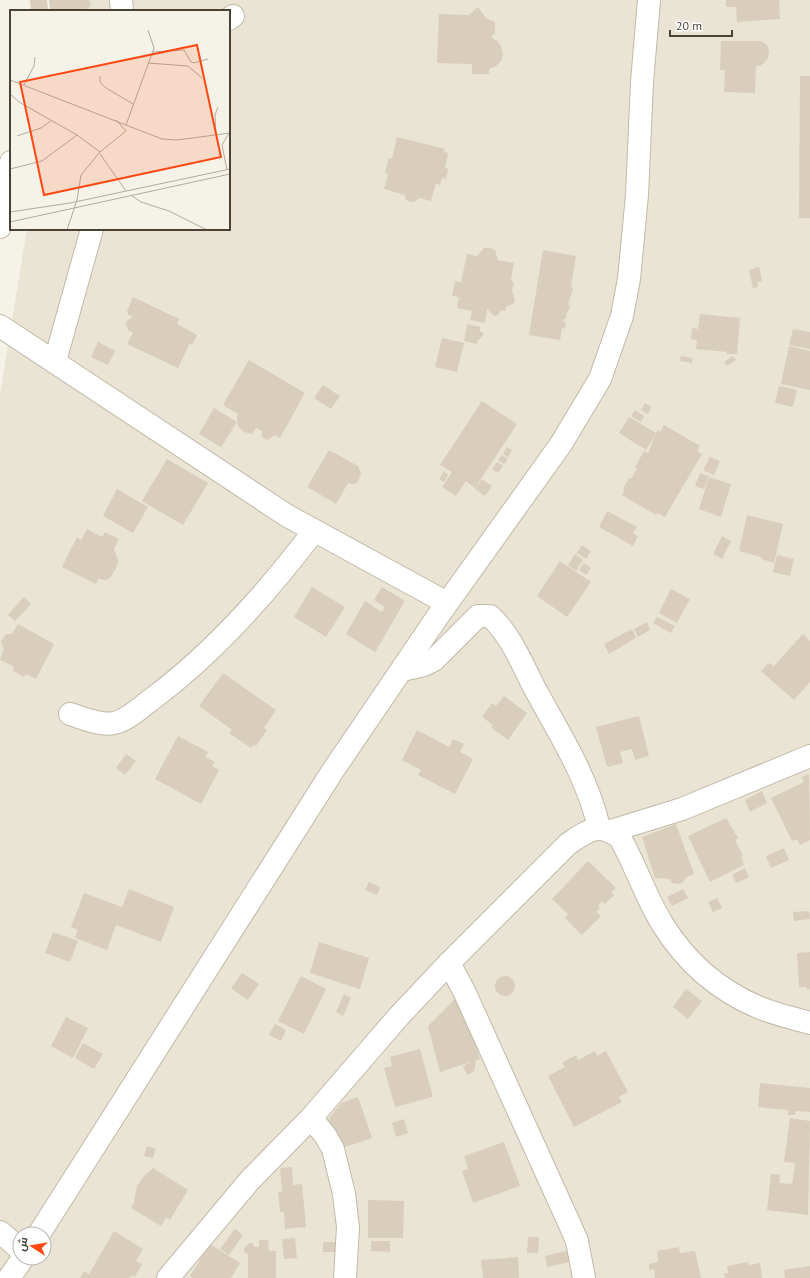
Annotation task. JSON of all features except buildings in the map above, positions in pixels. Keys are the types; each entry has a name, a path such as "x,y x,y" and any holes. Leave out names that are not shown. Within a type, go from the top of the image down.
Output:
{"street":[{"path":"121,0 122,10"},
{"path":"44,1226 328,779 448,603 561,444 600,379 613,346 622,316 629,279 637,194 642,82 649,0"},
{"path":"0,227 10,168"},
{"path":"55,361 92,230"},
{"path":"0,326 55,361 286,516 448,603"},
{"path":"70,714 96,722 113,723 137,710 155,697 209,652 253,606 289,564 314,531"},
{"path":"402,670 424,665 434,660 478,616 490,616 521,660 585,784 605,829 620,838 663,924 689,959 706,976 727,992 759,1008 810,1023"},
{"path":"168,1278 250,1180 311,1118 366,1052 449,963 568,844 582,834 682,809 810,756"},
{"path":"449,963 464,991 570,1225 580,1253 584,1278"},
{"path":"311,1118 325,1135 333,1149 344,1194 348,1227 345,1278"},
{"path":"0,1232 12,1242"},
{"path":"10,1278 18,1266"}],"shaded area":[{"path":"64,0 810,0 810,1278 0,1278 0,394 27,230 230,230 230,10 62,10"}]}
